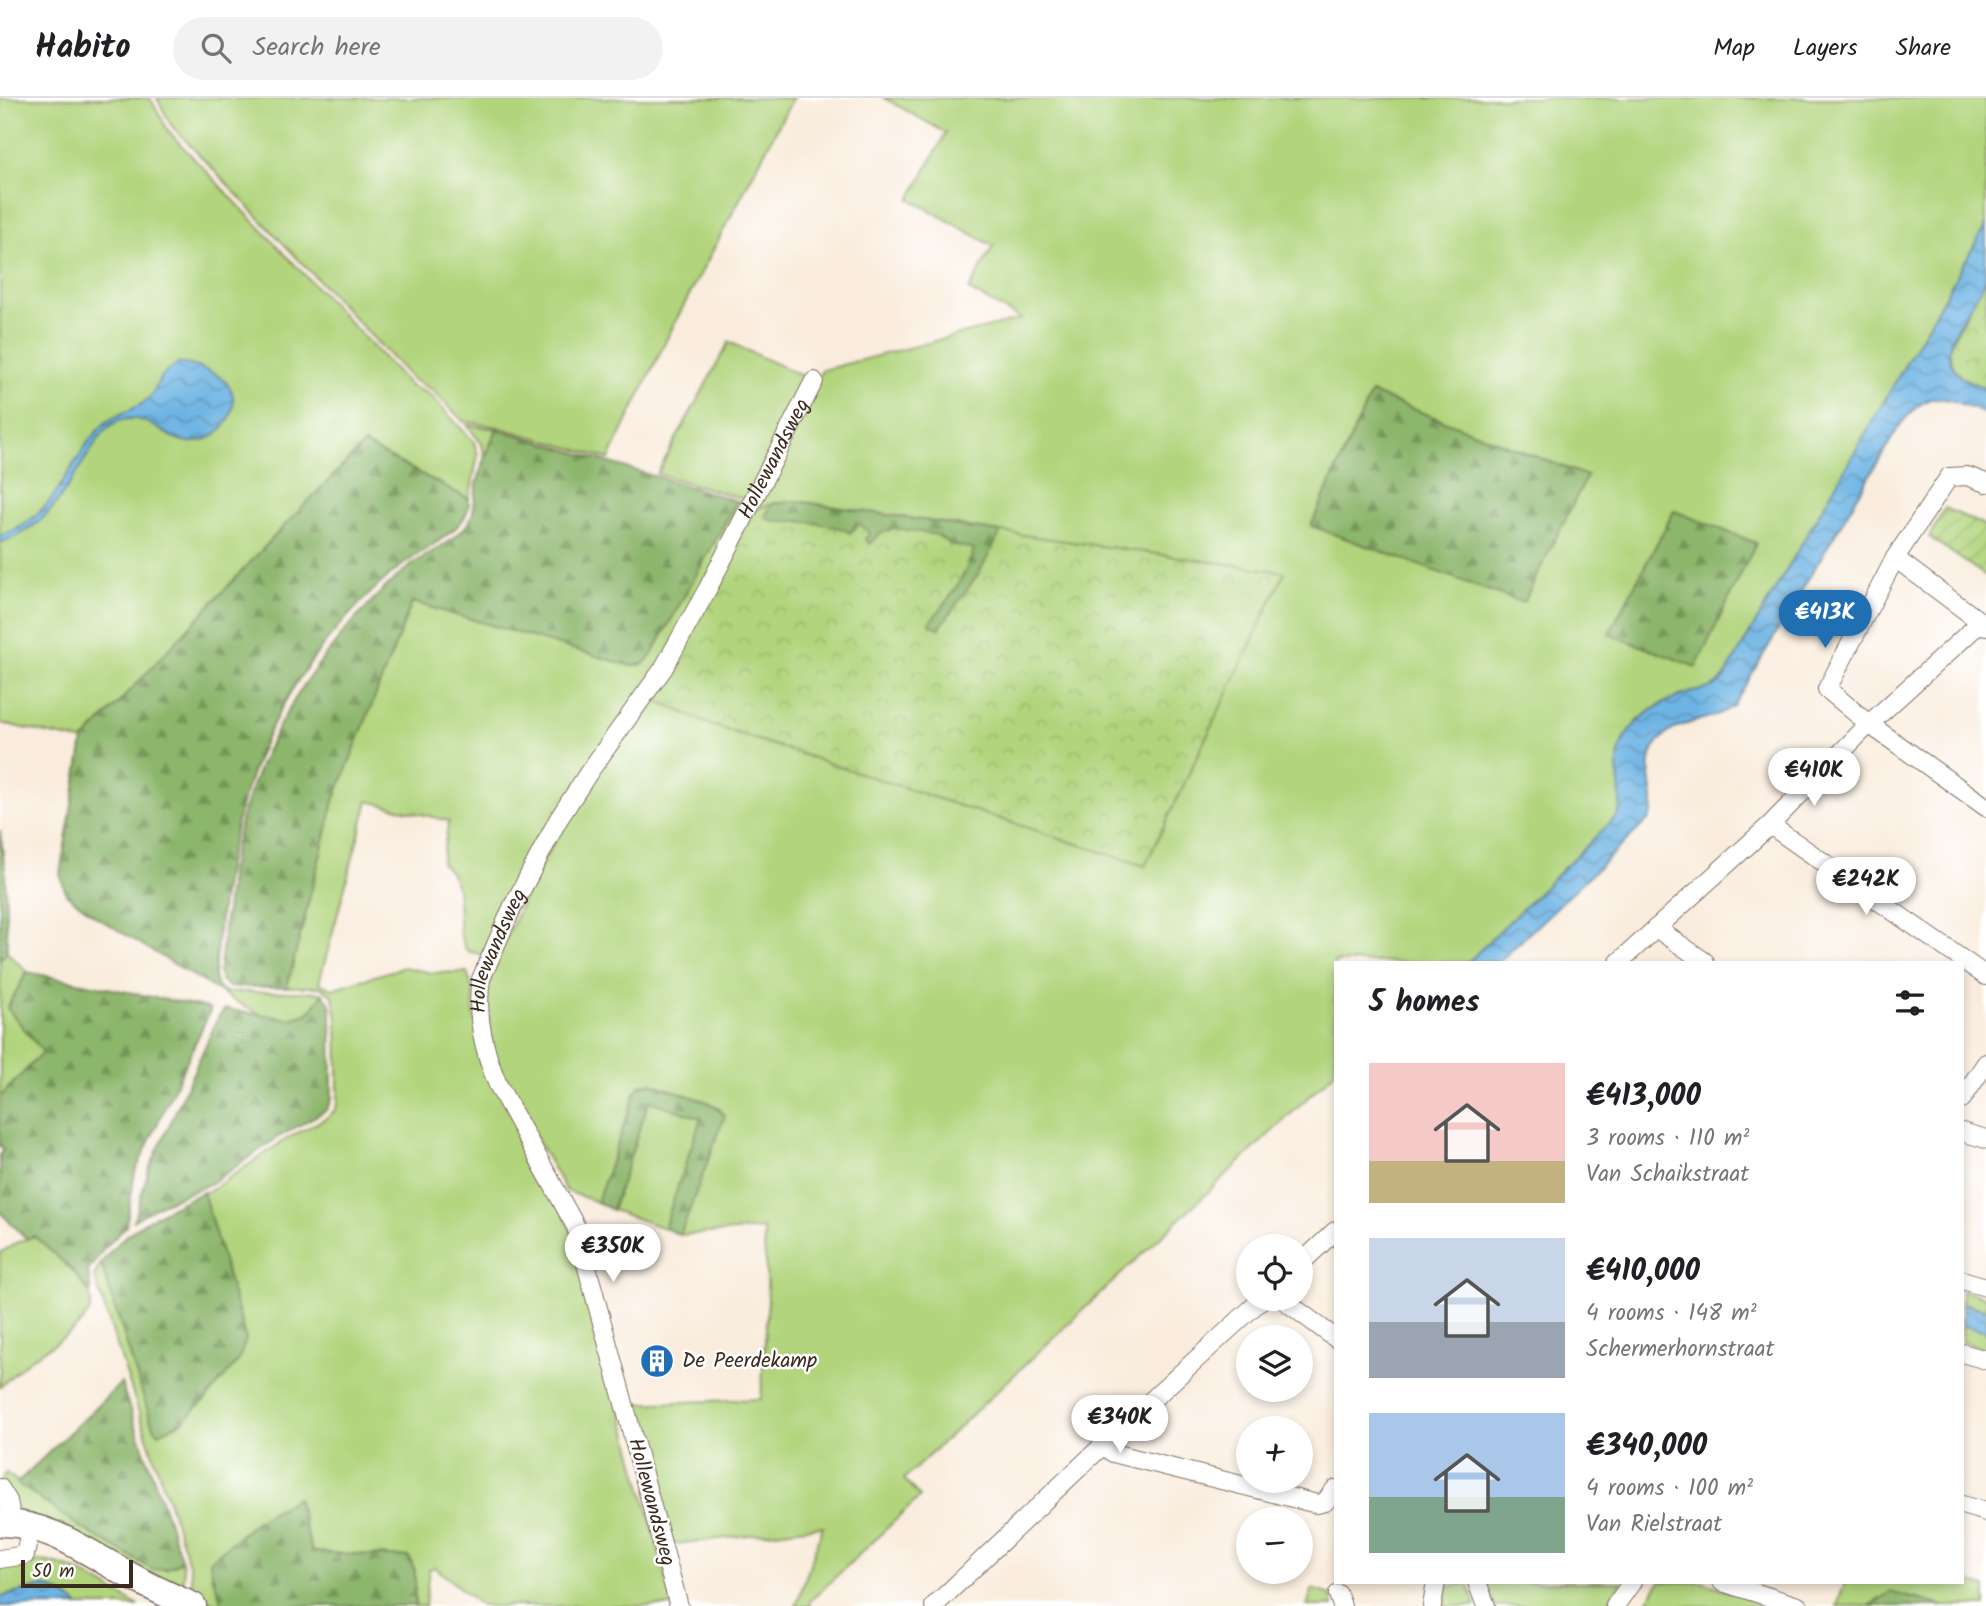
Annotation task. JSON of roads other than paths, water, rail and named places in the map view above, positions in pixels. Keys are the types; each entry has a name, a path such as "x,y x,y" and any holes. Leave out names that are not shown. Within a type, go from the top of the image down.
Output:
{"main road":[{"path":"14,1524 77,1544 180,1604"}],"street":[{"name":"Hollewandsweg","path":"679,1606 576,1227 498,1085 483,1041 478,1000 481,979 494,949 547,841 589,772 669,659 814,381"},
{"path":"1986,484 1967,476 1949,477 1895,558 1827,689 1869,724 1986,807"},
{"path":"1620,961 1770,825 1869,724 1984,624 1895,558"},
{"path":"1770,825 1986,976"},
{"path":"1656,928 1705,961"},
{"path":"1964,1096 1986,1063"},
{"path":"1964,1133 1986,1139"},
{"path":"1313,1252 1334,1232"},
{"path":"1964,1281 1986,1287"},
{"path":"934,1606 1249,1311"},
{"path":"1299,1311 1334,1337"},
{"path":"1964,1354 1986,1360"},
{"path":"1103,1445 1113,1453 1317,1504 1325,1502 1334,1490"},
{"path":"0,1488 8,1500 25,1555 0,1559"},
{"path":"1964,1506 1986,1512"},
{"path":"1432,1606 1436,1584"},
{"path":"1478,1584 1486,1606"},
{"path":"1615,1606 1631,1584"},
{"path":"1728,1584 1798,1606"},
{"path":"954,1587 954,1606"}],"water":[{"path":"1986,225 1985,280 1956,328 1949,354 1952,366 1961,377 1986,389 1986,414 1938,398 1928,400 1909,414 1898,428 1733,706 1671,731 1655,747 1650,768 1653,800 1649,819 1500,961 1469,961 1619,814 1618,757 1625,738 1639,720 1658,706 1679,696 1713,687 1724,678"},
{"path":"178,363 214,374 230,388 233,397 231,415 220,430 213,436 195,442 173,438 135,419 111,425 98,438 70,483 42,519 16,537 0,543 0,536 36,516 48,503 101,427 147,400 161,377"},
{"path":"1964,1304 1986,1310 1986,1332 1964,1326"},
{"path":"43,1586 59,1592 79,1606 0,1606 0,1597"}],"place":[{"name":"De Peerdekamp","path":"657,1361"}]}
